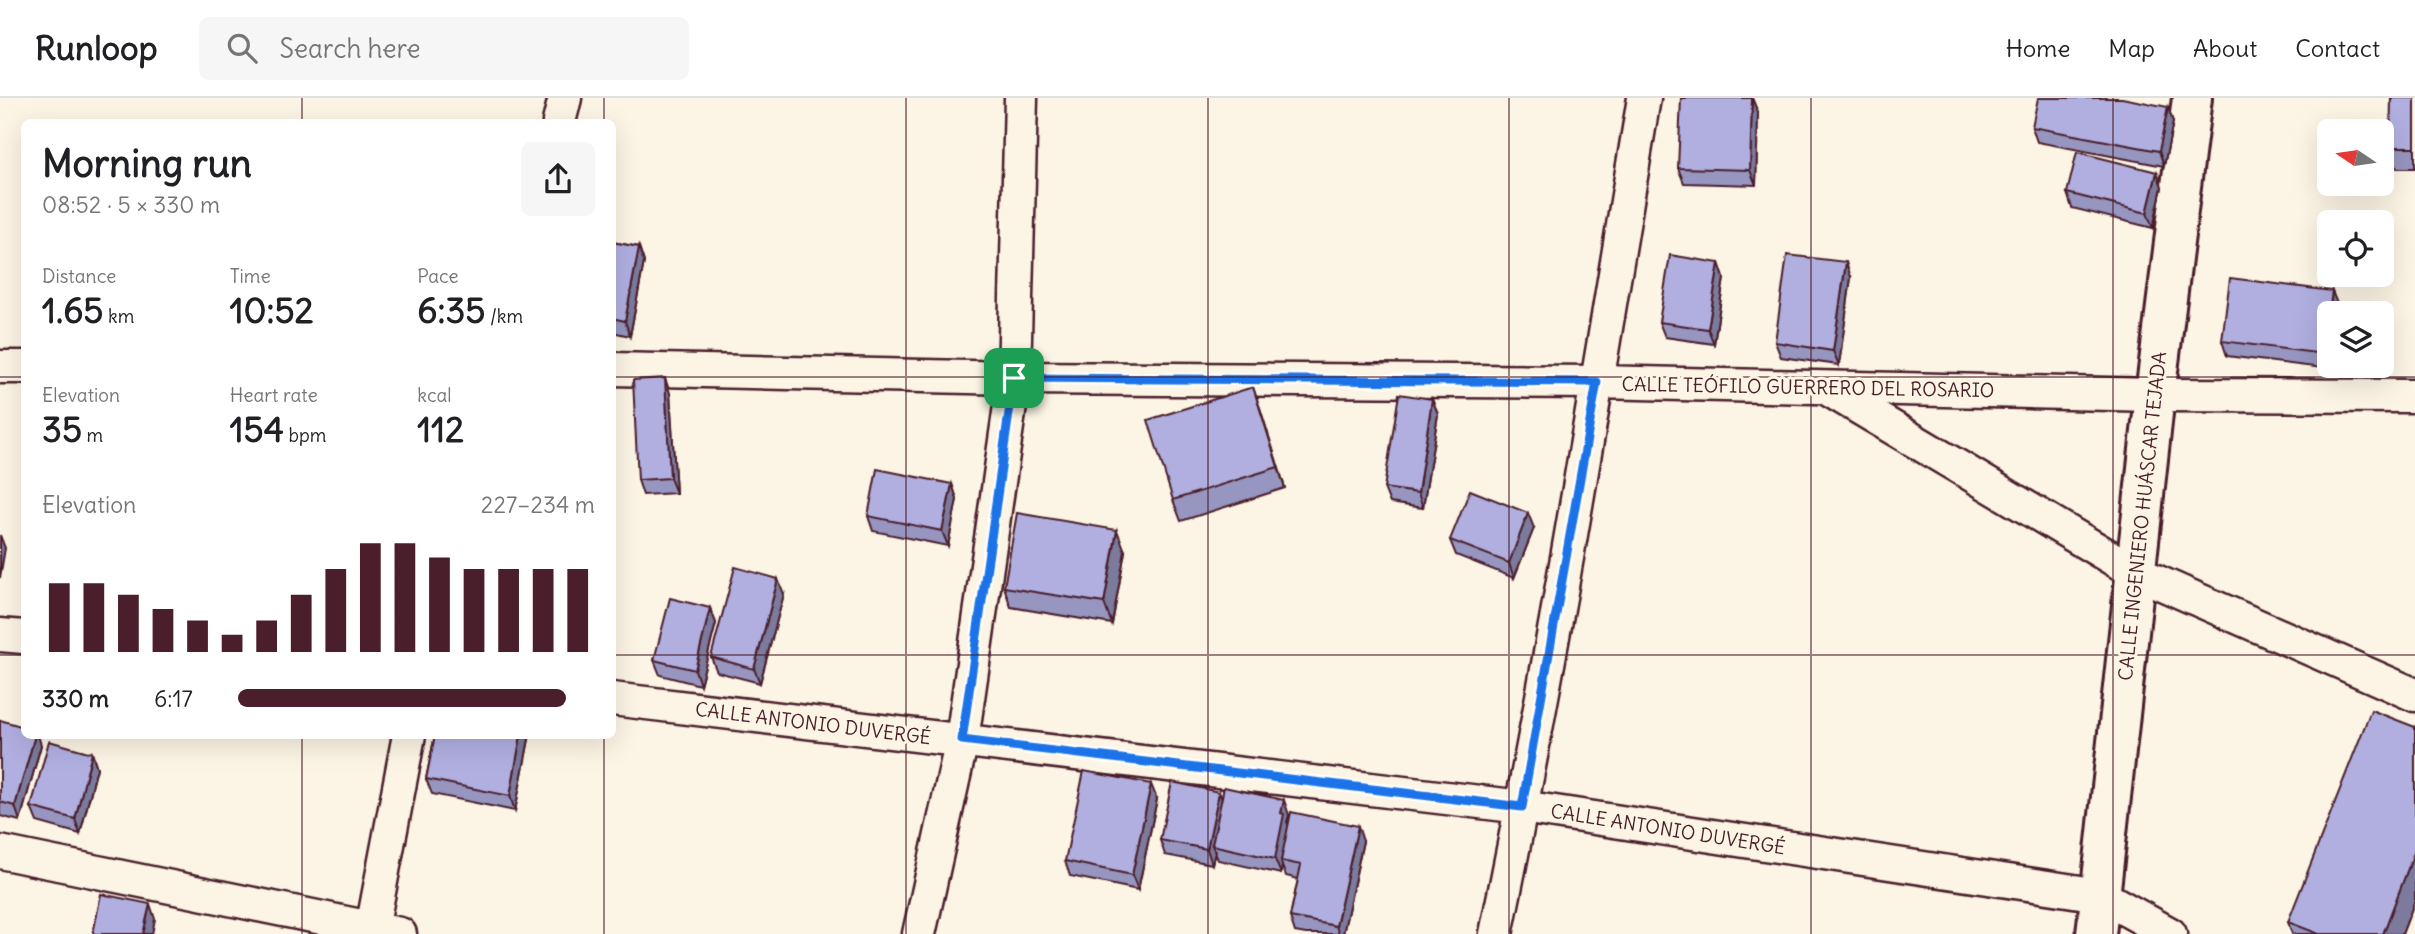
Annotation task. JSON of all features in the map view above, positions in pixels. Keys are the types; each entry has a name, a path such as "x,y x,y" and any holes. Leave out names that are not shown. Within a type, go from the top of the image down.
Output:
{"main road":[{"name":"CALLE INGENIERO HUÁSCAR TEJADA","path":"2096,934 2155,395 2192,98"}],"street":[{"path":"560,119 565,98"},
{"path":"919,934 962,740 1014,378 1021,98"},
{"path":"1496,934 1522,807 1644,98"},
{"path":"0,367 21,367"},
{"name":"CALLE TEÓFILO GUERRERO DEL ROSARIO","path":"616,369 1014,378 1597,382 2155,395 2415,396"},
{"path":"1825,387 2135,572 2415,695"},
{"path":"0,635 21,638"},
{"name":"CALLE ANTONIO DUVERGÉ","path":"616,699 1522,807 2100,895 2170,934"},
{"path":"0,852 381,932 408,739"}],"building":[{"path":"1681,98 1752,98 1750,170 1678,168"},
{"path":"2038,98 2122,98 2168,107 2159,151 2032,127"},
{"path":"2391,98 2415,98 2415,147 2394,147 2394,119 2391,119"},
{"path":"2077,152 2157,172 2147,213 2067,193"},
{"path":"616,243 639,247 625,321 616,319"},
{"path":"1670,255 1719,263 1708,329 1659,322"},
{"path":"1787,255 1846,262 1833,351 1775,342"},
{"path":"2230,278 2332,291 2331,301 2317,301 2317,353 2222,341"},
{"path":"665,378 670,478 638,480 633,380"},
{"path":"1253,387 1278,467 1173,500 1148,420"},
{"path":"1399,394 1432,399 1418,493 1384,488"},
{"path":"877,469 952,484 942,531 868,516"},
{"path":"1470,490 1528,513 1509,563 1450,540"},
{"path":"1017,513 1117,530 1104,603 1004,587"},
{"path":"735,567 778,579 754,669 711,657"},
{"path":"670,598 710,608 695,670 654,660"},
{"path":"2371,710 2415,727 2415,850 2383,934 2319,934 2288,922"},
{"path":"0,720 21,726 21,739 34,739 15,806 0,802"},
{"path":"434,739 520,739 510,796 426,779"},
{"path":"49,741 92,753 75,819 31,807"},
{"path":"1084,771 1151,784 1132,875 1065,861"},
{"path":"1172,782 1219,792 1207,849 1160,840"},
{"path":"1224,787 1284,800 1281,813 1284,814 1275,859 1212,845"},
{"path":"1291,812 1358,826 1336,926 1290,917 1301,865 1281,861"},
{"path":"101,894 150,904 143,934 93,934"}],"route":[{"path":"1014,378 1597,382 1522,807 962,740 1014,378"}]}
